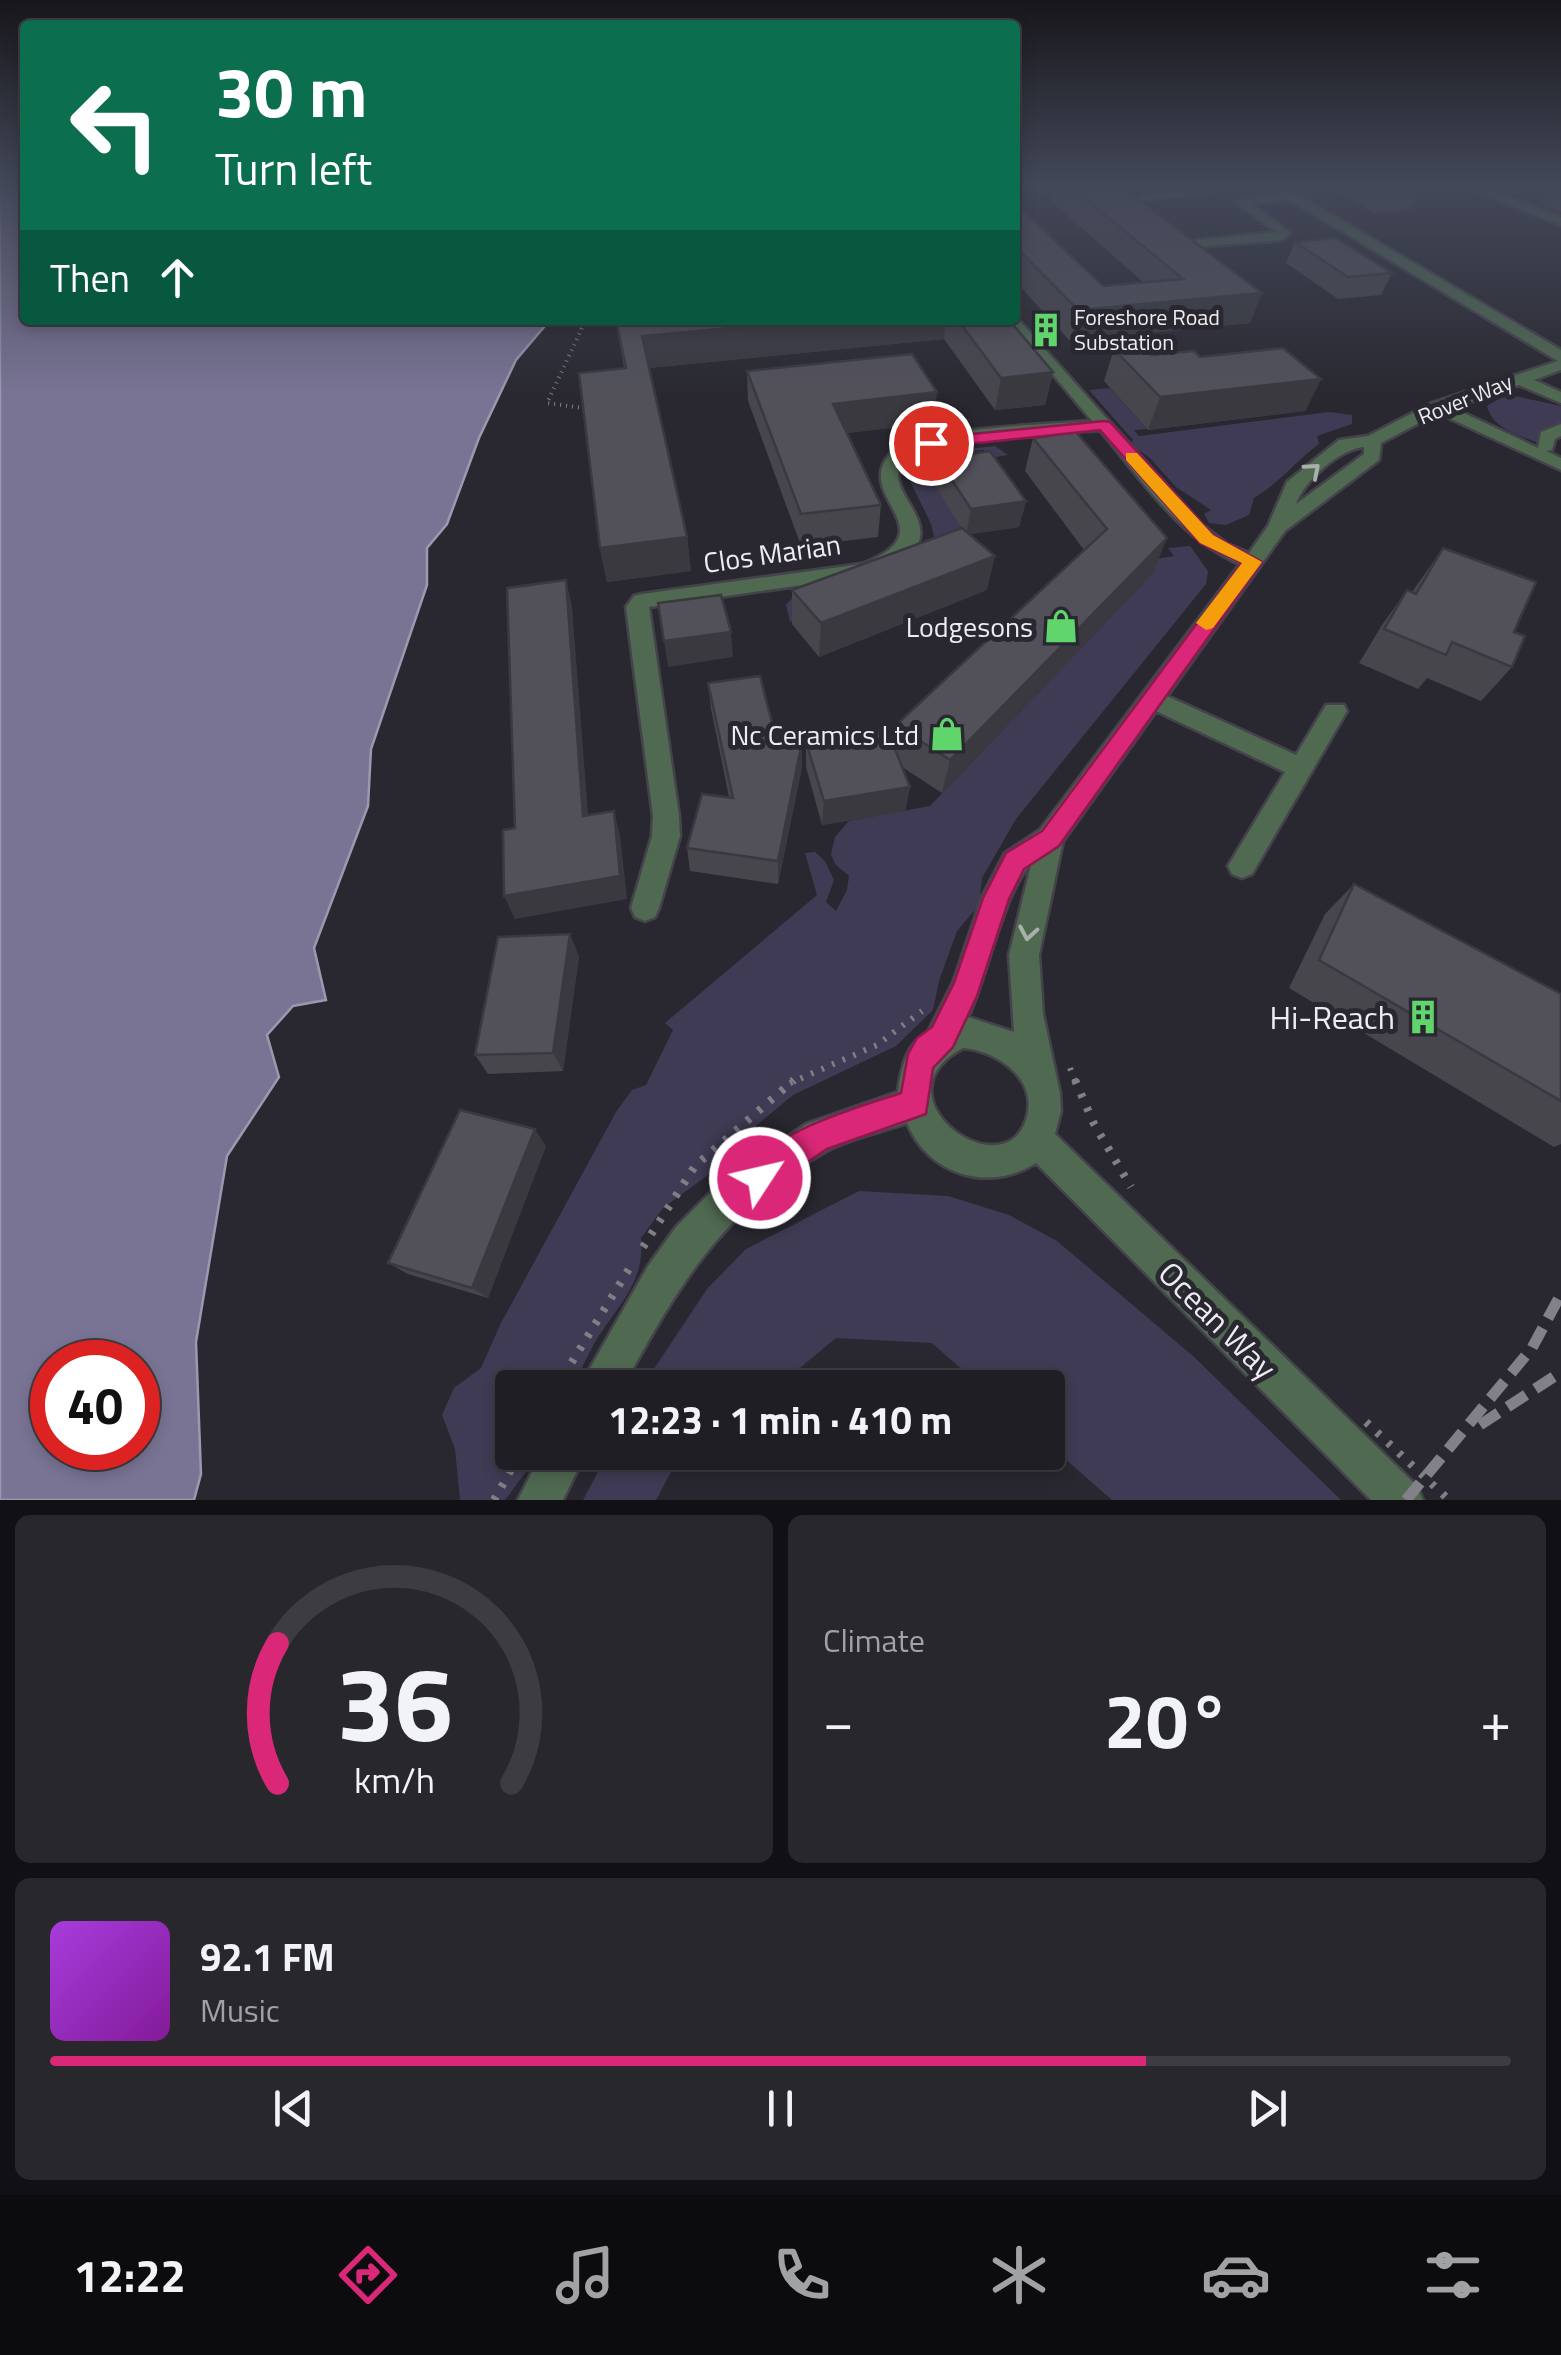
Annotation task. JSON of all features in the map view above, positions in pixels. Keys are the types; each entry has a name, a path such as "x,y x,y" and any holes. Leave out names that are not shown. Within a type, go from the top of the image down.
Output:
{"street":[{"path":"1399,256 1561,358"},
{"path":"1018,325 1206,539 1253,562"},
{"name":"Rover Way","path":"1278,527 1294,486 1345,444 1372,440 1438,407 1561,366"},
{"path":"1517,378 1561,398"},
{"path":"1438,407 1561,465"},
{"name":"Clos Marian","path":"644,908 666,836 666,816 637,607 642,601 855,572 890,563 905,551 912,536 909,520 889,478 891,464 902,453 931,443 1104,425"},
{"path":"1546,446 1547,436 1561,429"},
{"path":"1050,838 1046,872 1024,954 1025,1004 1045,1101 1043,1121 1036,1139 1012,1158 980,1163 958,1156 938,1143 924,1124 915,1103 918,1064 928,1048 942,1037 967,987 996,898 1015,861 1050,838 1278,527 1373,456 1372,440"},
{"path":"1150,698 1300,768"},
{"path":"1242,866 1335,712"},
{"path":"942,1037 979,1032 998,1037 1015,1047 1040,1081"},
{"path":"609,1370 661,1278 688,1240 730,1198 818,1136 915,1103"},
{"name":"Ocean Way","path":"1036,1139 1358,1436 1400,1500"},
{"path":"540,1500 556,1470"}],"path":[{"path":"580,325 583,329 547,403 566,408 602,403"},
{"path":"1066,1054 1094,1124 1141,1200"},
{"path":"1352,1408 1358,1436 1450,1500"},
{"path":"494,1500 512,1470"}],"shaded area":[{"path":"0,256 20,256 20,325 546,325 516,360 479,438 447,524 427,548 427,585 371,749 368,806 314,948 326,1000 293,1006 267,1035 279,1077 227,1156 196,1342 201,1474 194,1500 0,1500"},
{"path":"1110,388 1147,429 1134,430 1139,436 1329,412 1352,415 1352,424 1317,436 1319,444 1254,498 1249,515 1226,525 1209,523 1204,514 1211,510 1176,487 1150,458 1130,444 1133,440 1089,390"},
{"path":"1506,394 1561,406 1561,425 1547,429 1538,443 1507,430 1494,420 1487,406"},
{"path":"995,446 1008,455 990,458 984,450 929,457 930,465 924,466 978,555 954,560 790,622 786,605 795,595 935,540 909,479 920,460 939,452"},
{"path":"1190,546 1208,571 1206,584 1016,819 982,878 979,905 957,931 933,1010 896,1046 793,1095 745,1135 708,1175 663,1208 641,1238 634,1282 581,1370 495,1370 495,1470 527,1470 505,1500 460,1500 455,1449 442,1415 454,1388 481,1368 501,1323 616,1112 632,1090 646,1085 673,1030 665,1023 817,895 805,853 815,852 825,861 834,880 826,902 836,911 849,876 835,864 831,854 835,837 849,821 930,806 1153,573 1144,561 1174,556 1168,548"},
{"path":"859,1191 948,1196 1009,1215 1057,1241 1193,1356 1341,1500 1112,1500 1065,1459 1065,1370 963,1370 932,1343 836,1338 797,1370 653,1370 707,1289 746,1249"},
{"path":"599,1470 674,1470 656,1500 583,1500"}],"building":[{"path":"1025,256 1071,256 1103,286 1183,279 1155,256 1213,256 1262,293 1078,310"},
{"path":"1316,256 1365,256 1392,273 1348,277"},
{"path":"617,325 762,325 642,336 687,537 600,548 579,373 626,368"},
{"path":"962,325 1013,325 1053,372 1001,378"},
{"path":"1142,346 1151,355 1194,351 1200,357 1283,348 1321,379 1160,397 1114,349"},
{"path":"912,354 937,392 833,404 881,505 801,514 747,371"},
{"path":"1076,432 1167,538 950,760 896,725 1107,529 1033,438"},
{"path":"990,451 1026,501 971,509 938,459"},
{"path":"962,528 995,556 821,623 792,590"},
{"path":"1443,548 1536,582 1514,632 1525,636 1512,667 1452,642 1446,655 1384,629 1407,590 1416,594"},
{"path":"566,580 583,816 614,811 620,876 504,896 503,830 515,828 507,588"},
{"path":"721,595 731,632 664,641 658,603"},
{"path":"760,676 778,746 802,742 778,861 687,848 702,794 733,798 708,683"},
{"path":"887,729 910,787 824,801 806,742"},
{"path":"1354,884 1561,994 1561,1101 1319,960"},
{"path":"570,934 553,1053 475,1055 498,937"},
{"path":"460,1110 535,1129 472,1288 388,1263"}],"railway":[{"path":"1406,1500 1532,1348 1561,1294"},
{"path":"1480,1425 1561,1372"}],"slow traffic":[{"path":"1131,456 1206,539 1253,562 1206,623"}],"place":[{"name":"Foreshore Road Substation","path":"1046,330"},
{"name":"Lodgesons","path":"1061,626"},
{"name":"Nc Ceramics Ltd","path":"947,734"},
{"name":"Hi-Reach","path":"1423,1017"}],"route":[{"path":"760,1178 818,1136 915,1103 918,1064 928,1048 942,1037 967,987 996,898 1015,861 1050,838 1253,562 1220,548 1194,528 1104,425 931,443"}]}
